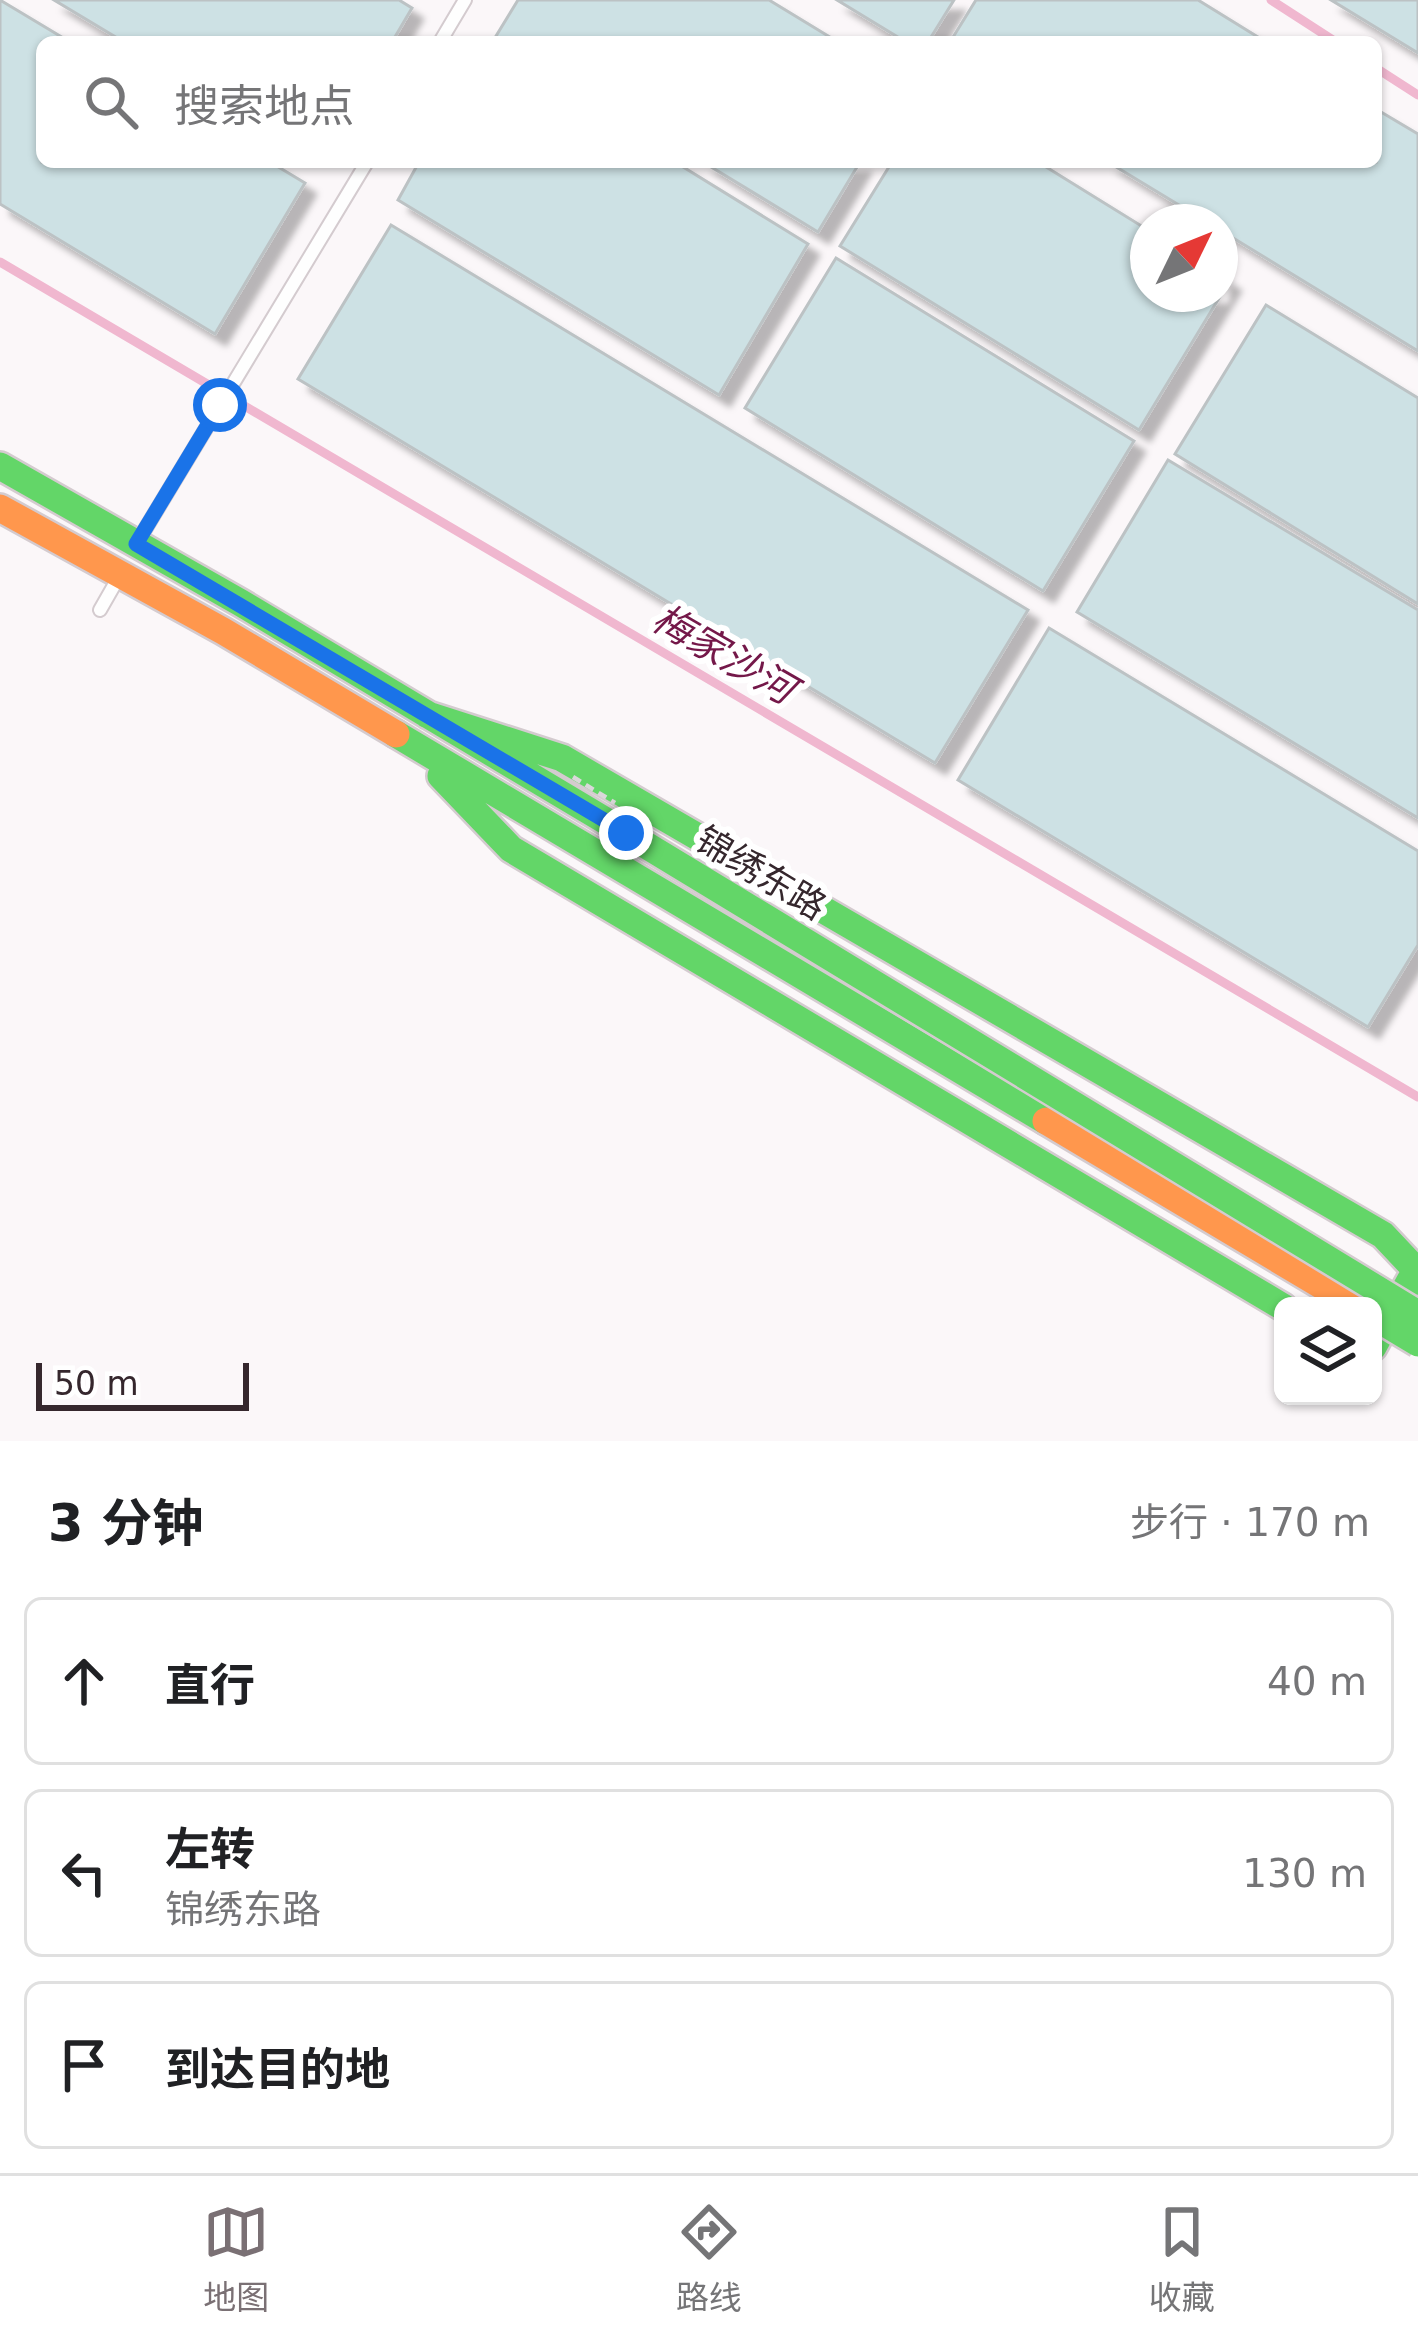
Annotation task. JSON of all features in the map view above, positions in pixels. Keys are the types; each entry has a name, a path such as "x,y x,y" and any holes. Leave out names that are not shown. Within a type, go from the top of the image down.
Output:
{"main road":[{"name":"锦绣东路","path":"0,466 626,833 1418,1313"},
{"name":"锦绣东路","path":"0,508 411,744 1341,1297"},
{"path":"428,715 562,758 1383,1235 1416,1270 1382,1331"},
{"path":"411,744 511,849 1274,1302"},
{"path":"1382,1321 1418,1343"}],"lane":[{"path":"444,36 465,0"},
{"path":"100,610 363,168"}],"building":[{"path":"0,0 60,36 36,36 36,168 280,168 305,183 215,334 0,204"},
{"path":"54,0 399,0 412,8 396,36 114,36"},
{"path":"518,0 769,0 828,36 496,36"},
{"path":"837,0 954,0 932,36 896,36"},
{"path":"976,0 1198,0 1256,36 954,36"},
{"path":"1331,0 1418,0 1418,53"},
{"path":"1382,113 1418,134 1418,351 1238,241 1238,204 1177,204 1118,168 1382,168"},
{"path":"416,168 685,168 808,244 719,395 398,200"},
{"path":"713,168 856,168 818,232"},
{"path":"888,168 1048,168 1130,219 1130,312 1211,312 1139,430 840,246"},
{"path":"391,225 1028,610 935,763 298,379"},
{"path":"836,258 1134,441 1043,591 745,408"},
{"path":"1266,305 1418,398 1418,604 1175,454"},
{"path":"1168,460 1418,610 1418,818 1077,612"},
{"path":"1049,628 1418,851 1418,945 1368,1027 958,780"}],"waterway":[{"path":"1271,0 1327,36"},
{"path":"1382,72 1418,95"},
{"name":"梅家沙河","path":"0,262 1418,1097"}],"traffic: fast":[{"path":"0,466 241,603 626,833"},
{"path":"428,715 562,758 1383,1235 1416,1270 1382,1331"},
{"path":"396,734 1046,1121"},
{"path":"441,776 511,849 1274,1302"},
{"path":"626,833 1418,1314"},
{"path":"1382,1321 1418,1343"}],"traffic: slow":[{"path":"0,508 223,631 396,734"},
{"path":"1046,1121 1341,1297"}],"route":[{"path":"220,405 136,544 626,833"}]}
